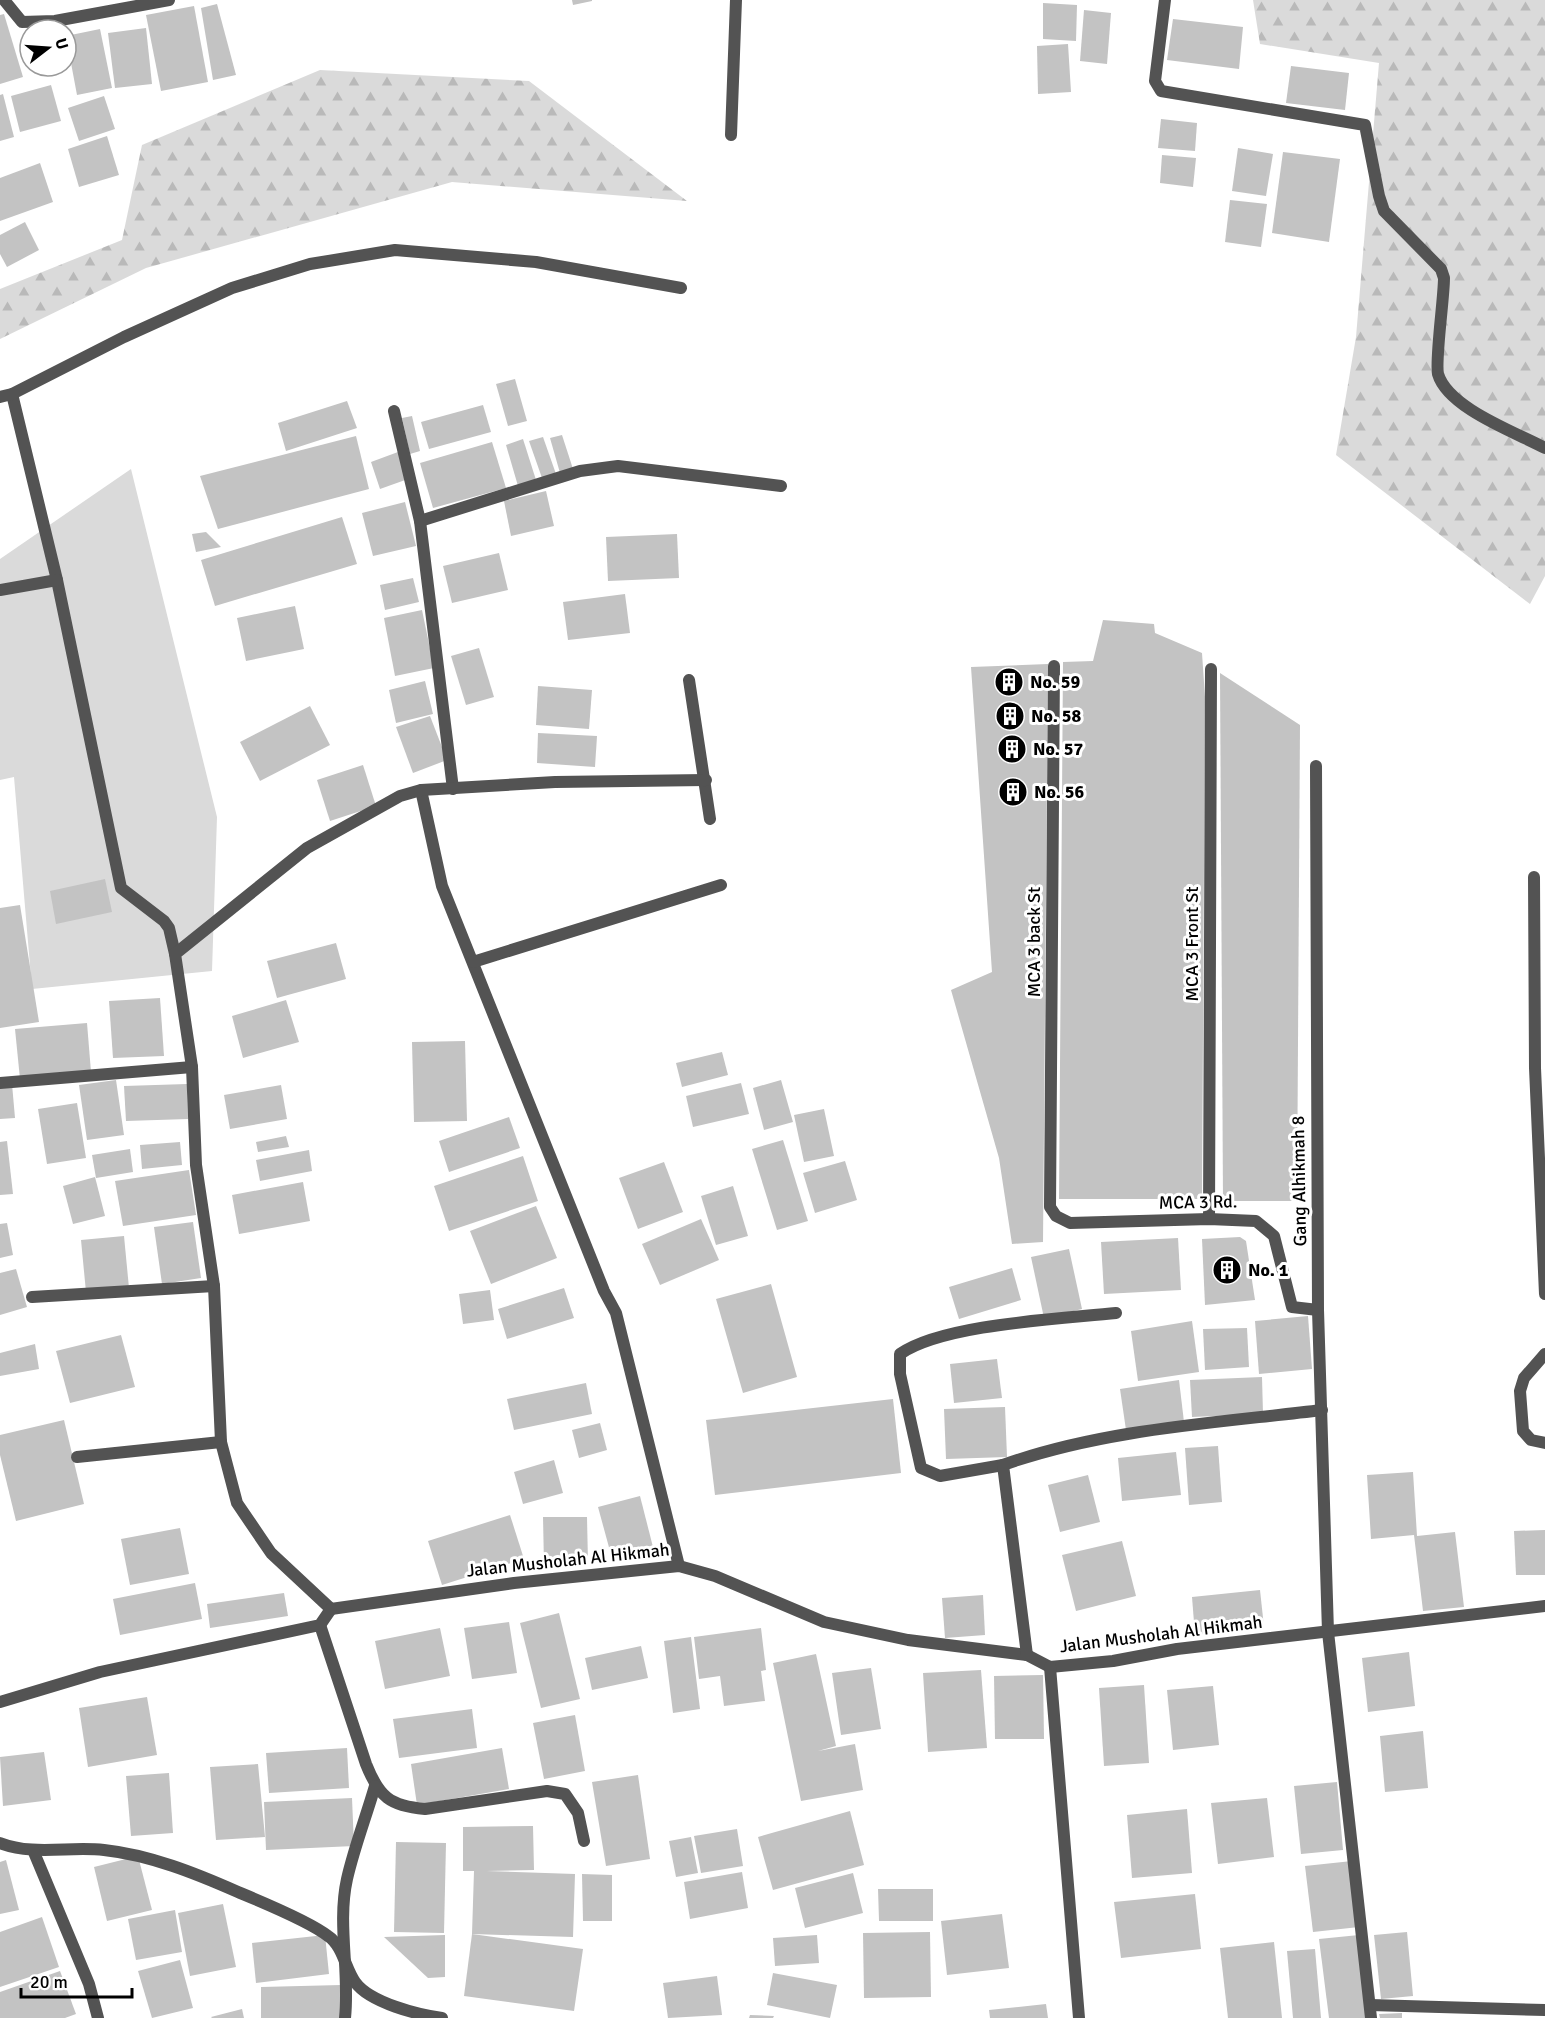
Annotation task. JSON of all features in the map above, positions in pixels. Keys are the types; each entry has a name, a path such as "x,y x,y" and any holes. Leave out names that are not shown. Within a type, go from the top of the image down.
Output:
{"street":[{"path":"4,0 22,22 55,21 168,0"},
{"path":"731,135 736,0"},
{"path":"1165,0 1155,81 1161,91 1365,125 1384,211 1441,269 1444,278 1438,372 1447,393 1474,411 1545,448"},
{"path":"0,1702 100,1672 320,1625 332,1609 271,1553 237,1503 221,1442 214,1286 196,1165 192,1067 175,954 169,928 164,921 122,888 57,580 6,395 232,288 310,264 395,250 536,262 681,288"},
{"path":"394,411 410,469 420,521 453,789"},
{"path":"420,521 579,471 618,466 781,486"},
{"path":"0,590 57,580"},
{"name":"MCA 3 back St","path":"1054,666 1050,1207 1056,1216"},
{"name":"MCA 3 Front St","path":"1209,1219 1211,669"},
{"path":"689,680 706,780 710,819"},
{"name":"Gang Alhikmah 8","path":"1316,766 1318,1310 1328,1632 1371,2012"},
{"path":"175,954 307,848 390,801 421,790 555,782 706,780"},
{"path":"421,790 442,886 604,1291 616,1313 679,1566"},
{"path":"1534,877 1545,1294"},
{"path":"473,962 721,885"},
{"path":"0,1083 192,1067"},
{"name":"MCA 3 Rd.","path":"1056,1216 1070,1223 1247,1219 1265,1228 1274,1236 1292,1307 1318,1310"},
{"path":"32,1298 214,1286"},
{"path":"1116,1313 942,1335 913,1345 900,1354 900,1374 921,1468 940,1476 1003,1465 1042,1451 1154,1431 1322,1410"},
{"path":"1545,1354 1524,1378 1520,1391 1523,1431 1531,1440 1545,1443"},
{"path":"77,1457 221,1442"},
{"path":"1003,1465 1027,1655"},
{"name":"Jalan Musholah Al Hikmah","path":"332,1609 514,1583 679,1566 715,1576 824,1622 908,1640 1027,1655 1050,1667 1113,1661 1177,1649 1545,1606"},
{"path":"320,1625 375,1786 386,1799 406,1808 425,1809 547,1791 565,1794 578,1813 584,1841"},
{"path":"1050,1667 1079,2018"},
{"path":"345,2018 344,1927 347,1880 375,1786"},
{"path":"0,1843 33,1850 103,1850 153,1859 239,1892 329,1936 346,1962 356,1984 376,1998 417,2015 442,2018"},
{"path":"33,1850 89,1984 98,2018"},
{"path":"1371,2012 1545,2010"}],"green space":[{"path":"1253,0 1545,0 1545,576 1530,604 1336,455 1356,337 1379,63 1260,44"},
{"path":"320,70 529,81 687,201 452,182 146,268 0,339 0,289 122,240 142,145"},
{"path":"131,469 217,817 212,971 32,989 14,777 0,780 0,559"}],"building":[{"path":"572,0 592,0 592,1 573,5"},
{"path":"1043,3 1077,5 1076,41 1043,39"},
{"path":"217,4 236,75 213,80 201,8"},
{"path":"194,6 208,82 161,91 146,15"},
{"path":"1084,10 1111,13 1107,64 1080,61"},
{"path":"4,14 18,60 20,78 0,84 0,15"},
{"path":"1173,19 1243,27 1239,69 1167,60"},
{"path":"146,28 152,84 115,88 108,33"},
{"path":"100,29 112,88 77,95 74,78 78,78 78,34"},
{"path":"1068,44 1071,92 1038,94 1037,46"},
{"path":"1291,66 1349,73 1345,110 1286,103"},
{"path":"51,85 61,121 20,132 11,96"},
{"path":"3,94 14,137 0,141 0,95"},
{"path":"104,96 115,129 79,141 68,108"},
{"path":"1161,119 1197,123 1195,151 1158,148"},
{"path":"107,136 119,175 79,187 68,149"},
{"path":"1238,148 1273,154 1266,196 1232,191"},
{"path":"1283,152 1340,159 1329,242 1272,233"},
{"path":"1162,155 1196,158 1193,187 1160,183"},
{"path":"40,163 53,202 0,221 0,178"},
{"path":"1230,200 1267,204 1261,247 1225,242"},
{"path":"25,222 39,250 7,267 0,254 0,235"},
{"path":"515,379 527,421 508,426 496,384"},
{"path":"347,401 357,428 286,451 278,423"},
{"path":"483,405 491,432 429,449 421,422"},
{"path":"412,416 420,451 410,454 402,418"},
{"path":"562,435 573,469 560,473 550,438"},
{"path":"356,436 369,489 218,529 200,476"},
{"path":"543,437 556,474 542,478 529,441"},
{"path":"523,439 536,480 518,486 506,445"},
{"path":"492,442 506,488 433,508 420,463"},
{"path":"398,452 408,479 380,489 371,462"},
{"path":"546,491 554,526 511,536 504,501"},
{"path":"405,502 416,546 373,556 362,513"},
{"path":"342,517 357,564 215,606 201,560"},
{"path":"206,532 221,547 196,552 192,534"},
{"path":"677,534 679,578 608,581 606,537"},
{"path":"499,553 508,590 452,603 443,566"},
{"path":"413,578 419,602 385,610 380,585"},
{"path":"625,594 630,633 568,640 563,602"},
{"path":"295,606 304,649 246,661 237,618"},
{"path":"422,610 434,668 395,676 384,618"},
{"path":"1103,620 1154,624 1155,633 1202,653 1205,697 1202,1199 1059,1199 1063,662 1093,661"},
{"path":"479,648 494,697 466,705 451,656"},
{"path":"1048,664 1043,1242 1012,1244 999,1158 951,990 992,972 971,667"},
{"path":"1220,673 1300,725 1297,1201 1223,1201"},
{"path":"425,681 433,714 396,723 389,690"},
{"path":"538,686 592,690 589,729 536,725"},
{"path":"310,706 330,745 260,781 240,742"},
{"path":"430,716 447,760 413,773 396,727"},
{"path":"538,733 597,736 595,767 537,763"},
{"path":"363,765 376,806 330,821 317,780"},
{"path":"105,879 112,912 56,924 50,891"},
{"path":"20,905 39,1022 0,1028 0,908"},
{"path":"336,943 346,979 277,998 267,961"},
{"path":"160,998 164,1056 113,1058 109,1001"},
{"path":"286,1000 299,1042 243,1058 232,1016"},
{"path":"87,1023 91,1072 20,1079 15,1029"},
{"path":"465,1041 467,1121 414,1122 412,1042"},
{"path":"722,1052 728,1075 682,1087 676,1063"},
{"path":"116,1080 124,1135 87,1140 79,1085"},
{"path":"781,1080 793,1122 764,1130 753,1088"},
{"path":"741,1083 749,1114 693,1127 686,1096"},
{"path":"12,1084 15,1118 0,1119 0,1085"},
{"path":"187,1084 188,1119 126,1121 124,1086"},
{"path":"281,1085 287,1119 230,1129 224,1095"},
{"path":"77,1103 86,1158 47,1164 38,1109"},
{"path":"824,1109 834,1156 804,1162 794,1115"},
{"path":"509,1117 520,1148 449,1172 439,1141"},
{"path":"286,1136 289,1147 258,1152 256,1142"},
{"path":"783,1140 808,1221 777,1230 752,1149"},
{"path":"7,1141 13,1194 0,1195 0,1142"},
{"path":"180,1142 182,1165 142,1169 140,1145"},
{"path":"130,1149 133,1172 96,1178 92,1155"},
{"path":"309,1150 312,1171 260,1181 256,1160"},
{"path":"523,1156 538,1201 449,1231 434,1186"},
{"path":"845,1161 857,1200 815,1213 803,1173"},
{"path":"664,1162 683,1212 638,1229 619,1178"},
{"path":"189,1170 196,1215 123,1226 115,1181"},
{"path":"95,1177 105,1216 73,1224 63,1186"},
{"path":"303,1182 310,1221 239,1234 232,1195"},
{"path":"733,1186 748,1236 716,1245 701,1196"},
{"path":"536,1206 557,1258 491,1284 470,1231"},
{"path":"701,1219 719,1260 660,1285 642,1244"},
{"path":"193,1222 201,1278 162,1284 154,1227"},
{"path":"7,1223 13,1255 0,1258 0,1224"},
{"path":"124,1236 129,1288 86,1292 81,1240"},
{"name":"No. 1","path":"1240,1237 1246,1241 1255,1300 1205,1305 1202,1239"},
{"path":"1178,1238 1181,1290 1104,1294 1101,1242"},
{"path":"1069,1249 1082,1309 1044,1318 1031,1257"},
{"path":"1012,1268 1021,1300 959,1319 949,1287"},
{"path":"16,1269 27,1307 0,1315 0,1273"},
{"path":"771,1284 797,1377 743,1393 716,1299"},
{"path":"564,1288 574,1318 507,1339 498,1309"},
{"path":"490,1290 494,1320 463,1324 459,1294"},
{"path":"1308,1316 1312,1369 1259,1374 1255,1321"},
{"path":"1192,1321 1199,1372 1138,1381 1131,1331"},
{"path":"1247,1328 1249,1367 1205,1370 1203,1329"},
{"path":"121,1335 135,1387 70,1403 56,1351"},
{"path":"35,1344 39,1369 0,1376 0,1353"},
{"path":"997,1359 1002,1398 954,1403 950,1364"},
{"path":"1262,1377 1263,1414 1192,1417 1190,1380"},
{"path":"1179,1380 1184,1422 1126,1430 1120,1389"},
{"path":"586,1383 592,1414 514,1430 507,1399"},
{"path":"893,1399 901,1473 715,1495 706,1420"},
{"path":"1005,1407 1007,1457 946,1459 944,1409"},
{"path":"64,1420 84,1504 16,1521 0,1455 0,1435"},
{"path":"600,1423 607,1450 579,1458 572,1430"},
{"path":"1218,1446 1222,1502 1189,1505 1185,1448"},
{"path":"1176,1452 1181,1495 1122,1501 1118,1458"},
{"path":"554,1460 563,1493 523,1504 514,1472"},
{"path":"1413,1472 1417,1536 1455,1532 1464,1607 1423,1611 1414,1535 1371,1539 1367,1475"},
{"path":"1088,1475 1100,1522 1060,1532 1048,1485"},
{"path":"640,1496 654,1551 613,1562 598,1507"},
{"path":"510,1515 524,1559 442,1585 428,1541"},
{"path":"543,1517 587,1517 588,1563 544,1564"},
{"path":"180,1528 189,1574 130,1585 121,1539"},
{"path":"1545,1530 1545,1575 1516,1575 1514,1531"},
{"path":"1122,1541 1136,1596 1076,1611 1062,1555"},
{"path":"195,1583 202,1619 120,1635 113,1599"},
{"path":"1260,1590 1264,1627 1195,1635 1192,1597"},
{"path":"284,1593 288,1616 210,1628 207,1604"},
{"path":"983,1595 985,1635 945,1638 942,1598"},
{"path":"559,1613 580,1699 541,1708 520,1623"},
{"path":"509,1622 517,1673 472,1679 464,1628"},
{"path":"440,1628 450,1676 385,1689 375,1641"},
{"path":"761,1628 766,1670 761,1671 765,1701 724,1706 720,1676 699,1679 694,1637"},
{"path":"691,1637 700,1709 673,1713 664,1641"},
{"path":"641,1646 648,1678 592,1690 585,1658"},
{"path":"1409,1652 1415,1706 1368,1712 1362,1658"},
{"path":"816,1654 836,1746 818,1751 855,1744 863,1790 801,1801 773,1663"},
{"path":"871,1668 881,1729 841,1735 832,1673"},
{"path":"981,1670 987,1748 928,1752 923,1673"},
{"path":"1043,1675 1044,1739 995,1739 994,1676"},
{"path":"1144,1685 1149,1763 1104,1766 1099,1688"},
{"path":"1213,1686 1219,1745 1173,1750 1167,1690"},
{"path":"147,1697 157,1755 88,1767 79,1708"},
{"path":"472,1709 477,1748 399,1758 393,1719"},
{"path":"575,1715 585,1771 544,1779 533,1723"},
{"path":"1423,1731 1428,1788 1385,1792 1380,1736"},
{"path":"347,1748 349,1788 269,1793 266,1753"},
{"path":"502,1748 509,1789 417,1805 411,1764"},
{"path":"44,1752 51,1800 3,1806 0,1757"},
{"path":"258,1764 265,1837 216,1840 210,1767"},
{"path":"169,1773 173,1833 131,1836 126,1776"},
{"path":"638,1775 650,1859 606,1866 592,1782"},
{"path":"1337,1782 1343,1850 1301,1854 1294,1786"},
{"path":"352,1798 354,1846 266,1850 264,1802"},
{"path":"1267,1798 1274,1857 1218,1864 1211,1803"},
{"path":"1187,1809 1192,1873 1132,1878 1127,1815"},
{"path":"850,1811 864,1865 773,1890 758,1837"},
{"path":"533,1826 534,1870 486,1871 575,1874 573,1937 472,1934 474,1871 463,1871 463,1827"},
{"path":"737,1829 743,1866 701,1873 694,1836"},
{"path":"691,1837 698,1873 676,1877 669,1841"},
{"path":"396,1842 446,1843 444,1933 394,1932"},
{"path":"138,1856 152,1910 107,1921 94,1867"},
{"path":"6,1860 19,1910 0,1914 0,1862"},
{"path":"1352,1861 1359,1927 1313,1932 1305,1866"},
{"path":"742,1872 748,1908 690,1919 684,1882"},
{"path":"853,1873 863,1913 805,1928 795,1888"},
{"path":"582,1874 612,1875 612,1921 583,1921"},
{"path":"878,1889 933,1889 933,1921 879,1921"},
{"path":"1195,1894 1201,1949 1121,1958 1114,1902"},
{"path":"223,1904 236,1967 190,1976 178,1913"},
{"path":"175,1910 182,1952 136,1960 128,1919"},
{"path":"1002,1914 1009,1968 947,1975 941,1921"},
{"path":"42,1917 59,1967 0,1987 0,1932"},
{"path":"930,1932 931,1997 864,1998 863,1933"},
{"path":"1407,1932 1413,1996 1381,1999 1374,1935"},
{"path":"472,1934 583,1949 574,2011 464,1996"},
{"path":"325,1935 329,1974 256,1983 252,1943"},
{"path":"445,1935 445,1977 428,1978 384,1937"},
{"path":"817,1935 819,1963 775,1966 773,1938"},
{"path":"1359,1935 1369,2018 1329,2018 1319,1939"},
{"path":"1274,1942 1282,2018 1228,2018 1220,1948"},
{"path":"1315,1949 1321,2018 1293,2018 1287,1951"},
{"path":"180,1960 193,2008 152,2018 138,1971"},
{"path":"60,1971 76,2014 65,2018 0,2018 0,1992"},
{"path":"773,1973 837,1985 830,2018 767,2005"},
{"path":"717,1976 722,2015 668,2018 663,1983"},
{"path":"341,1985 341,2018 261,2018 261,1987"},
{"path":"1046,2004 1048,2018 990,2018 989,2010"},
{"path":"242,2009 244,2018 211,2017"},
{"path":"1402,2013 1402,2018 1380,2018 1379,2014"},
{"path":"750,2015 774,2016 773,2018 749,2018"}],"place":[{"name":"No. 59","path":"1009,682"},
{"name":"No. 58","path":"1010,716"},
{"name":"No. 57","path":"1012,749"},
{"name":"No. 56","path":"1013,792"},
{"name":"No. 1","path":"1227,1270"}]}
